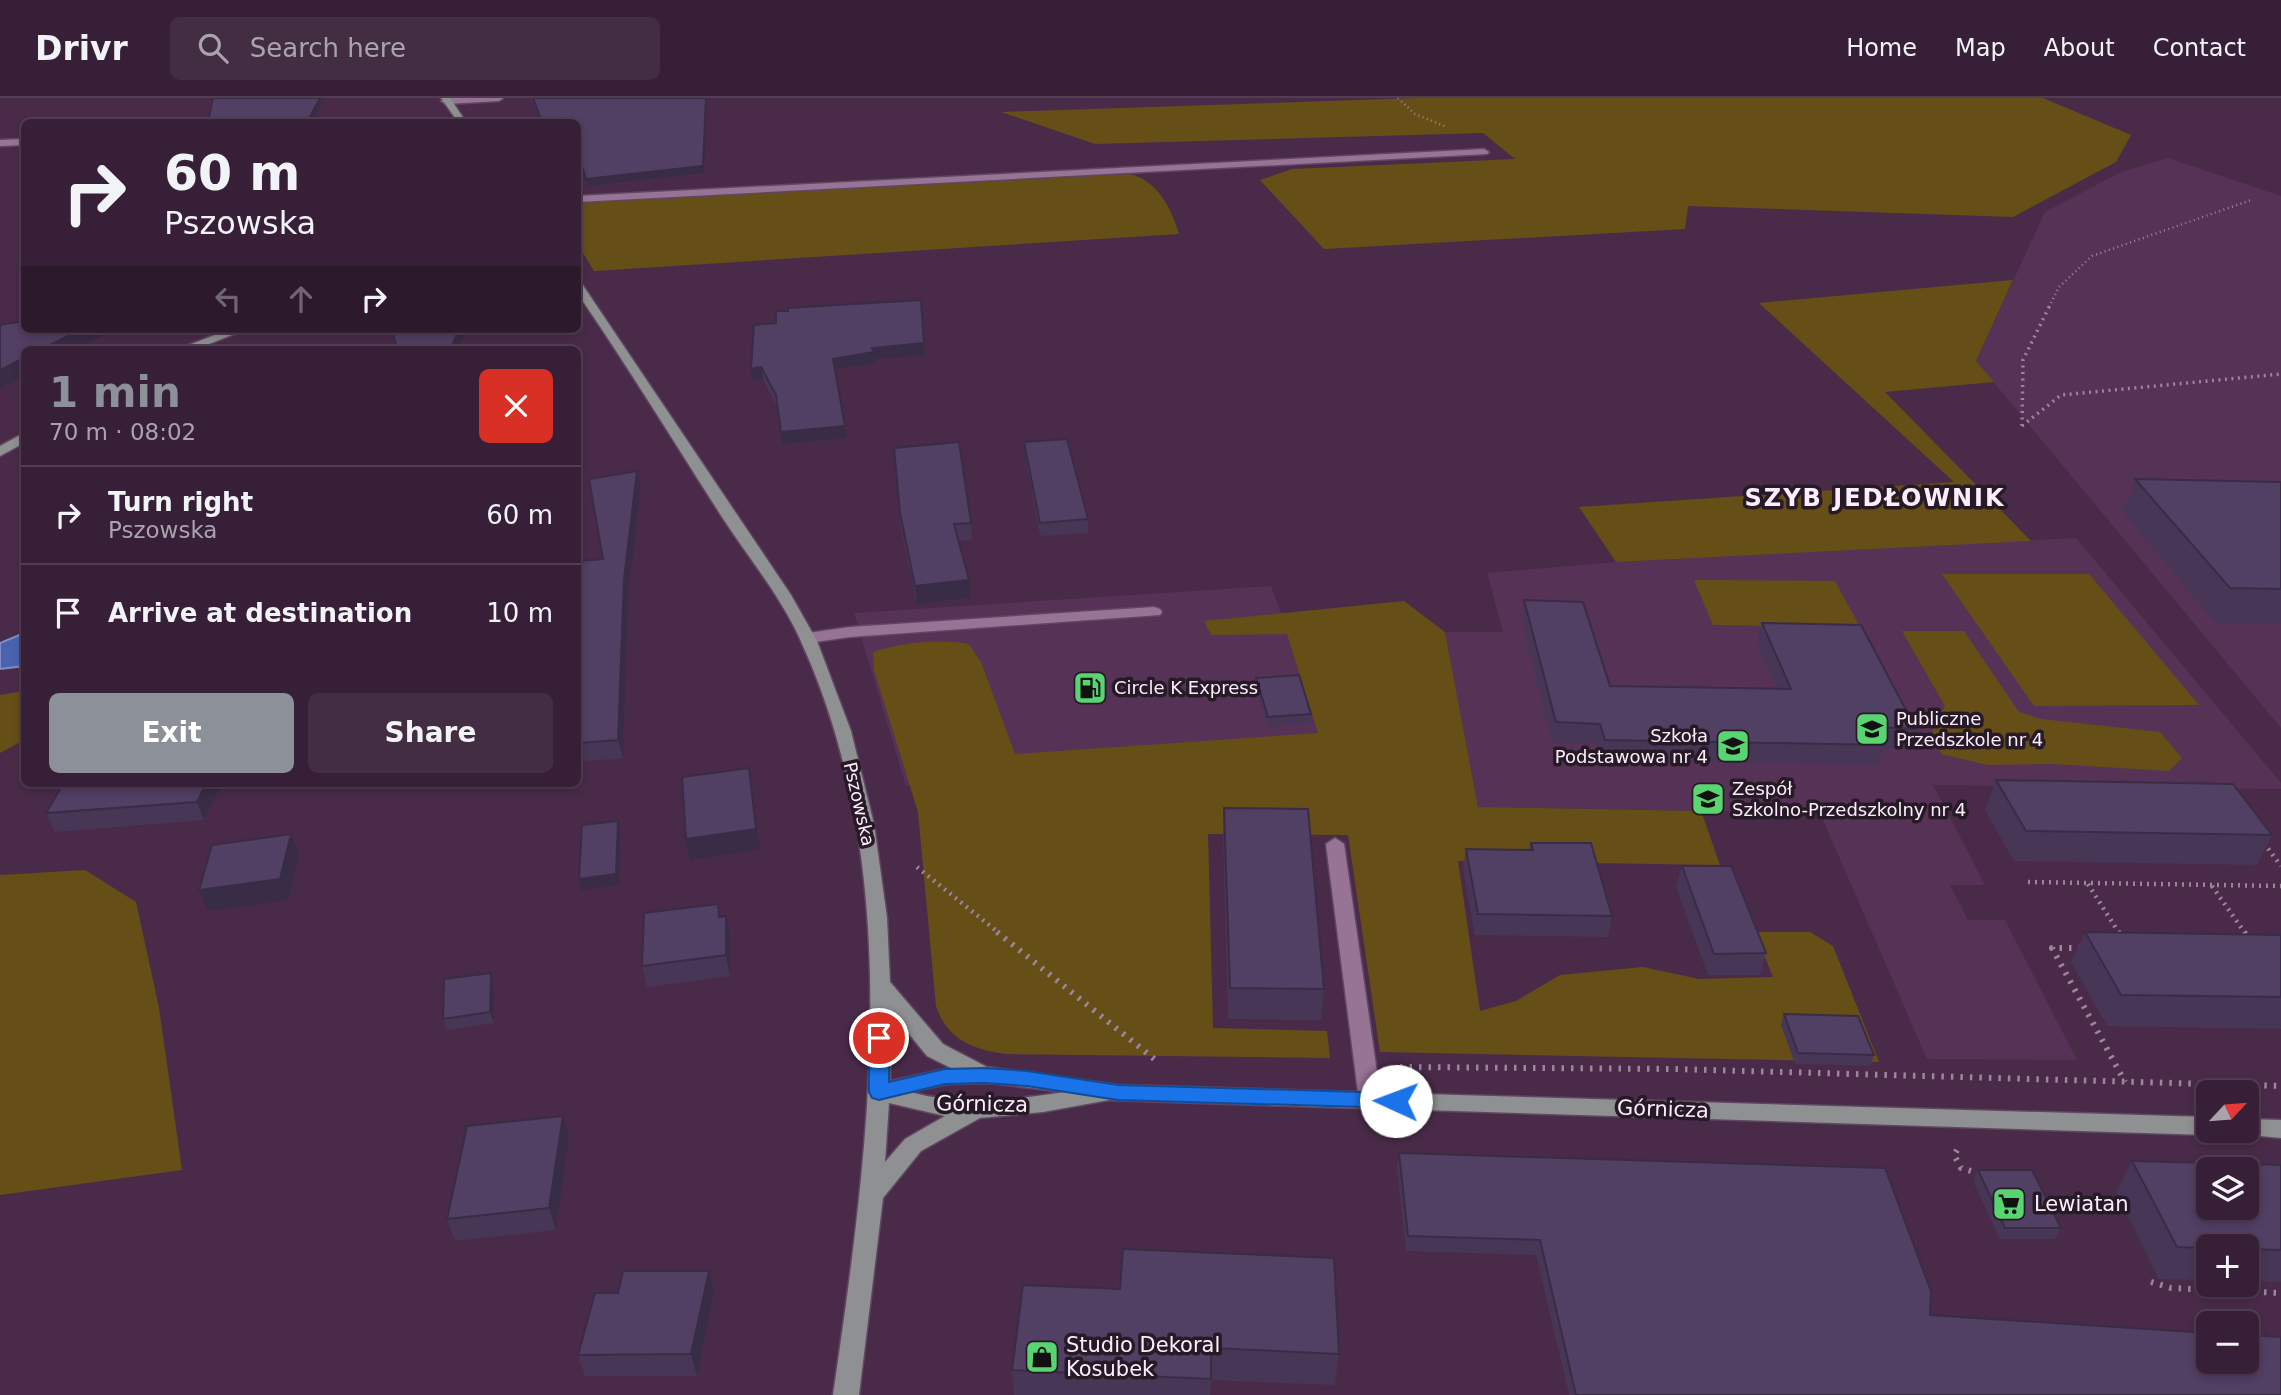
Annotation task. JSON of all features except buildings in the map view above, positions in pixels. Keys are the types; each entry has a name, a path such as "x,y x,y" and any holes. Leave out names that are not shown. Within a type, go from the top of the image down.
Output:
{"main road":[{"path":"446,99 460,119"},
{"name":"Pszowska","path":"581,294 808,638 836,706 869,844 878,918 879,983 879,1092 873,1193 846,1395"},
{"path":"193,346 230,333"},
{"path":"0,452 21,440"},
{"path":"879,983 936,1050 985,1076"},
{"name":"Górnicza","path":"879,1092 945,1076 985,1076 1027,1078 1118,1093 2196,1126"},
{"name":"Górnicza","path":"879,1092 944,1108 1030,1106 1118,1093"},
{"path":"873,1193 913,1145 978,1108"},
{"path":"2259,1128 2281,1129"}],"street":[{"path":"446,99 499,98"},
{"path":"0,143 21,142"},
{"path":"581,199 1484,152"},
{"path":"808,638 850,632 1154,612"},
{"path":"1335,844 1370,1100"}],"path":[{"path":"2252,200 2092,256 2059,287 2022,360 2022,426 2061,395 2281,374"},
{"path":"2256,833 2281,866"},
{"path":"917,867 1161,1065"},
{"path":"2028,883 2281,886"},
{"path":"2088,883 2122,938"},
{"path":"2211,885 2256,950"},
{"path":"2090,948 2052,948 2125,1082"},
{"path":"1365,1067 1674,1069 2281,1086"},
{"path":"1957,1149 1954,1155 1964,1172 1987,1174"},
{"path":"2151,1282 2193,1290 2281,1293"}],"shaded area":[{"path":"1417,98 2043,98 2131,135 2116,162 2013,217 1688,206 1685,229 1324,249 1260,180 1292,169 1515,159 1483,133 1095,144 1001,112"},
{"path":"2168,158 2281,196 2281,728 1976,361 2045,212 2121,172"},
{"path":"1130,174 1156,189 1172,215 1179,234 594,271 581,250 581,203"},
{"path":"2013,280 1976,361 1994,382 1885,392 2031,541 1616,562 1579,507 1954,482 1759,303"},
{"name":"Zespół Szkolno-Przedszkolny nr 4","path":"2076,538 2281,783 2281,789 1933,785 1985,885 1950,885 1968,920 2005,920 2077,1060 1927,1059 1820,813 1478,807 1445,632 1503,632 1487,573 1616,562"},
{"path":"1942,574 2089,574 2199,705 2034,706"},
{"path":"1694,580 1835,581 1860,627 1713,625"},
{"path":"1271,586 1327,738 906,786 854,613"},
{"path":"1404,601 1445,632 1478,807 1701,811 1720,865 1458,861 1480,1011 1516,1001 1560,975 1643,967 1699,979 1773,977 1755,932 1810,932 1833,946 1879,1062 1380,1052 1348,835 1208,834 1213,1028 1327,1031 1330,1058 1005,1054 972,1045 947,1027 936,1006 918,812 874,670 873,652 921,642 969,644 981,662 1015,754 1318,733 1287,634 1211,635 1204,621"},
{"path":"1902,631 1964,631 2019,712 2041,719 2160,732 2182,758 2169,771 2053,764 1988,765 1941,754 1932,731 1945,706"},
{"path":"21,692 21,742 0,753 0,695"},
{"path":"85,870 136,902 159,1008 182,1170 0,1195 0,875"}],"water":[{"path":"21,634 21,666 0,669 0,643"}],"place":[{"name":"Circle K Express","path":"1090,688"},
{"name":"Publiczne Przedszkole nr 4","path":"1872,729"},
{"name":"Szkoła Podstawowa nr 4","path":"1733,746"},
{"name":"Zespół Szkolno-Przedszkolny nr 4","path":"1708,799"},
{"name":"Lewiatan","path":"2009,1204"},
{"name":"Studio Dekoral Kosubek","path":"1042,1357"}],"district":[{"name":"SZYB JEDŁOWNIK","path":"1875,498"}],"route":[{"path":"879,1038 879,1092 945,1076 985,1076 1027,1078 1118,1093 1396,1101"}]}
